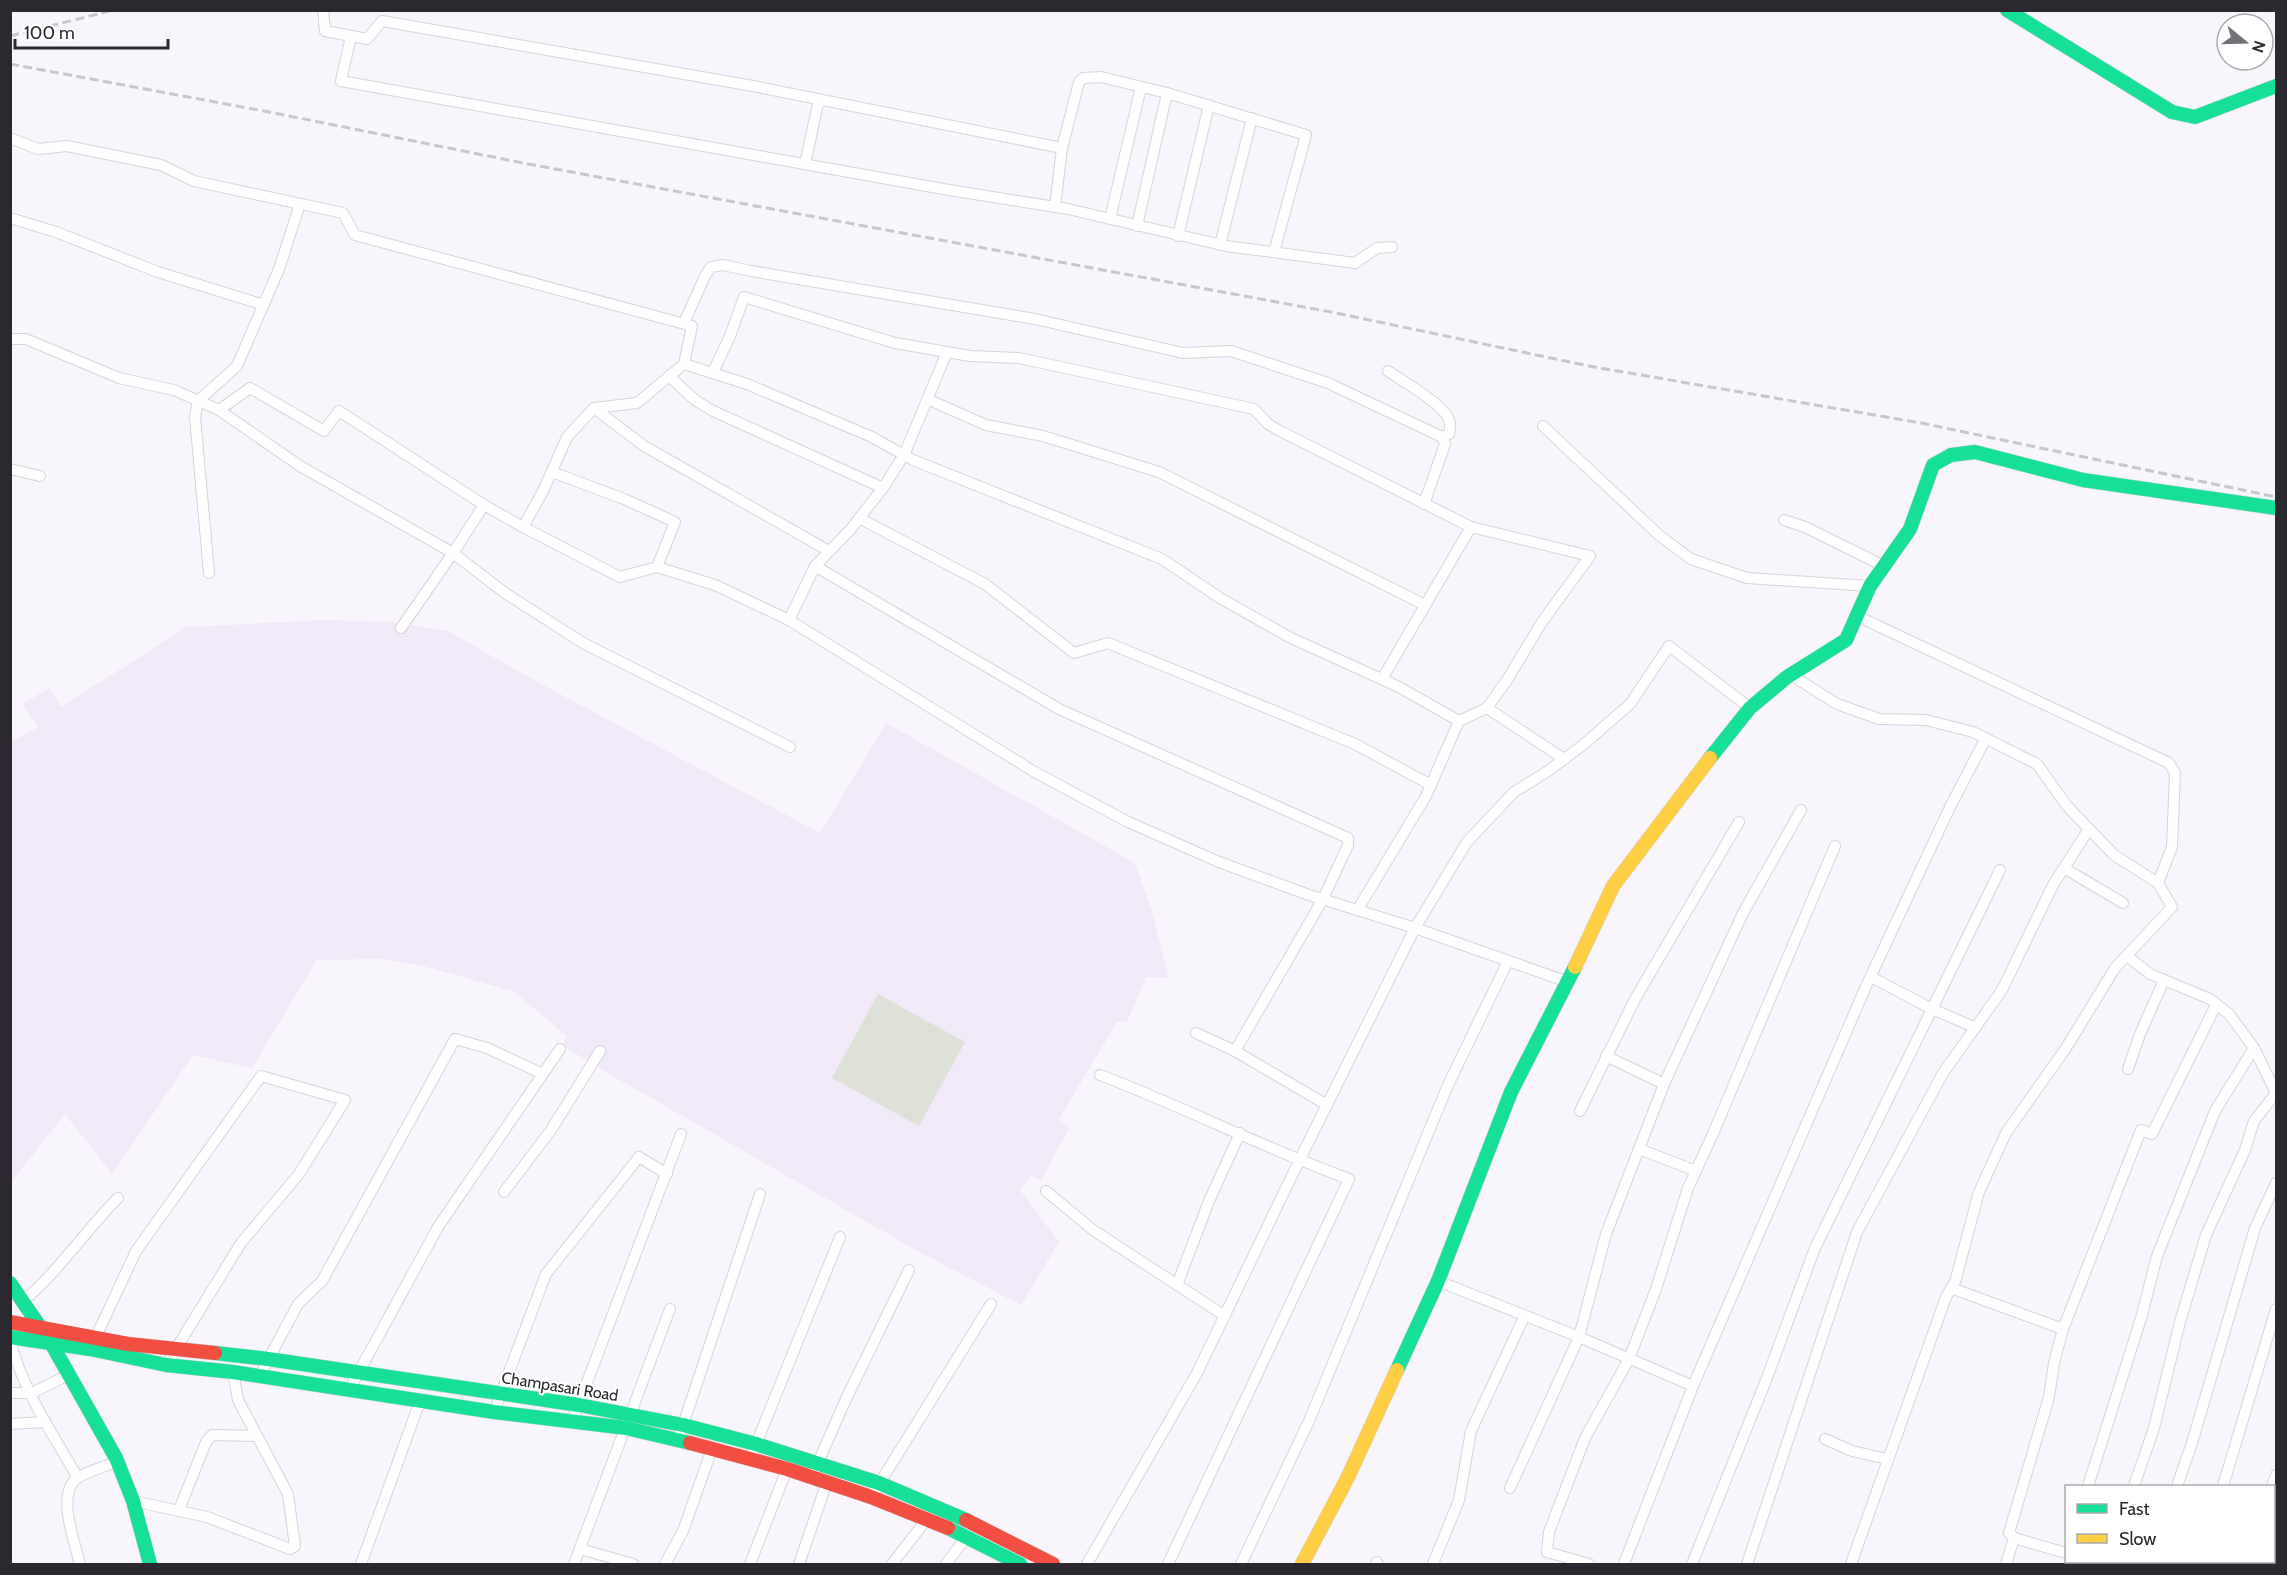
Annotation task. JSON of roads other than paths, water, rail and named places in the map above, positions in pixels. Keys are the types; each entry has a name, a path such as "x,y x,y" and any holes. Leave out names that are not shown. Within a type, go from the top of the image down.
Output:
{"main road":[{"path":"2007,10 2172,112 2195,117 2277,86"},
{"path":"1302,1564 1347,1479 1438,1281 1511,1092 1568,982 1613,886 1666,814 1750,708 1791,675 1846,640 1870,586 1910,529 1933,465 1951,455 1975,452 2083,480 2277,508"},
{"path":"10,1283 51,1343 117,1461 133,1501 150,1564"},
{"name":"Champasari Road","path":"10,1322 40,1326 166,1365 233,1372 494,1412 626,1428 678,1440 812,1476 871,1497 967,1536 1005,1561 1020,1564"},
{"name":"Champasari Road","path":"10,1337 51,1343 128,1344 268,1359 579,1405 683,1425 756,1444 879,1483 972,1523 1053,1564"}],"street":[{"path":"323,10 325,31 367,39 382,21 819,99 1062,148"},
{"path":"351,36 341,81 1055,207 1220,245 1355,263 1377,248 1392,247"},
{"path":"1055,207 1062,148 1079,82 1083,78 1101,77 1167,93 1306,135 1274,252"},
{"path":"1110,219 1141,87"},
{"path":"1137,226 1167,93"},
{"path":"805,164 819,99"},
{"path":"1178,236 1209,105"},
{"path":"1220,245 1252,118"},
{"path":"10,138 38,149 67,146 161,165 194,181 343,213 355,235 692,326 684,364 637,403 594,408 567,437 552,472 523,527"},
{"path":"209,573 195,417 198,400 237,366 279,269 300,204"},
{"path":"10,218 56,232 158,272 264,305"},
{"path":"684,323 711,267 723,265 1035,319 1183,353 1231,351 1328,383 1442,437 1445,444 1424,504"},
{"path":"713,372 730,336 744,297 895,344 970,356 1019,358 1254,409 1268,424 1280,432 1471,527 1590,556 1542,621 1507,680 1487,708 1459,721 1431,785 1358,909"},
{"path":"10,339 26,339 119,378 174,390 219,410 300,466 453,553 505,593 583,643 790,747"},
{"path":"789,620 815,566 883,488 904,454 947,352"},
{"path":"684,364 747,384 904,454 1100,536 1162,559 1220,598 1291,638 1382,679 1459,721"},
{"path":"1388,371 1423,394 1446,413 1450,422 1449,434 1442,437"},
{"path":"669,376 695,400 713,411 883,488"},
{"path":"219,410 250,388 324,431 339,411 484,505 620,578 657,567 715,585 789,620 1033,771 1126,821 1219,862 1568,982"},
{"path":"927,399 986,425 1043,436 1159,472 1425,605"},
{"path":"594,408 644,446 830,551"},
{"path":"1543,426 1660,536 1691,559 1747,578 1870,586"},
{"path":"10,469 40,477"},
{"path":"552,472 624,499 675,522 657,567"},
{"path":"401,628 484,505"},
{"path":"859,518 985,584 1074,653 1108,643 1355,744 1431,785"},
{"path":"1784,520 1805,527 1884,566"},
{"path":"1382,679 1471,527"},
{"path":"815,566 1059,709 1348,838 1348,845 1323,899 1235,1051"},
{"path":"1857,616 2169,763 2175,773 2172,847 2157,883"},
{"path":"1087,1564 1197,1373 1415,928 1467,842 1514,792 1564,759 1630,704 1668,646 1750,708"},
{"path":"1791,675 1837,704 1879,719 1926,720 1973,732 2037,764 2067,806 2114,855 2157,883 2172,907 2115,968 2066,1048 2006,1133 1979,1191 1955,1282 1946,1297 1851,1564"},
{"path":"1487,708 1564,759"},
{"path":"1624,1564 1692,1386 1871,977 1951,805 1986,738"},
{"path":"1510,1488 1580,1337 1606,1234 1664,1084 1743,913 1801,810"},
{"path":"1580,1111 1605,1056 1635,999 1739,822"},
{"path":"1747,1564 1857,1232 1943,1073 2002,990 2053,885 2089,829"},
{"path":"1589,1564 1547,1552 1550,1532 1585,1438 1629,1359 1656,1289 1688,1188 1713,1136 1835,846"},
{"path":"2064,868 2123,903"},
{"path":"1692,1564 1765,1383 1815,1248 2000,870"},
{"path":"2127,956 2150,974 2210,999 2229,1014 2254,1048 2276,1093 2254,1121 2245,1150 2206,1235 2180,1322 2154,1428 2134,1485"},
{"path":"1241,1564 1309,1421 1448,1084 1508,961"},
{"path":"1871,977 1932,1009 1974,1027"},
{"path":"2128,1069 2140,1034 2164,980"},
{"path":"2065,1551 2016,1539 2009,1533 2049,1397 2054,1363 2063,1329 2141,1130 2152,1134 2217,1005"},
{"path":"1196,1033 1235,1051 1327,1105"},
{"path":"259,1377 298,1304 322,1281 455,1039 487,1048 543,1074"},
{"path":"2088,1485 2142,1315 2157,1256 2215,1111 2254,1048"},
{"path":"349,1390 438,1227 560,1049"},
{"path":"504,1192 550,1130 600,1051"},
{"path":"1605,1056 1664,1084"},
{"path":"1100,1075 1240,1133 1299,1161 1349,1179 1168,1564"},
{"path":"94,1343 136,1251 261,1076 345,1100 299,1174 241,1243 166,1365"},
{"path":"1177,1285 1209,1201 1240,1133"},
{"path":"572,1422 681,1134"},
{"path":"1639,1149 1696,1171"},
{"path":"494,1412 546,1274 639,1157 667,1174"},
{"path":"2177,1485 2192,1443 2255,1228 2277,1183"},
{"path":"1046,1191 1093,1230 1224,1316"},
{"path":"678,1440 760,1194"},
{"path":"23,1301 47,1281 96,1220 118,1198"},
{"path":"750,1458 840,1237"},
{"path":"812,1476 846,1399 909,1270"},
{"path":"1438,1281 1524,1317 1580,1337 1692,1386"},
{"path":"1951,1288 2063,1329"},
{"path":"871,1497 992,1304"},
{"path":"574,1564 670,1309"},
{"path":"2223,1485 2277,1309"},
{"path":"1433,1564 1459,1500 1471,1431 1524,1317"},
{"path":"10,1341 17,1367 29,1394 78,1478"},
{"path":"133,1501 213,1518 291,1549 295,1546 288,1494 237,1397 233,1372"},
{"path":"10,1392 29,1394 68,1375"},
{"path":"361,1564 420,1401"},
{"path":"10,1424 45,1422"},
{"path":"179,1510 206,1442 212,1435 257,1436"},
{"path":"1825,1439 1852,1450 1887,1459"},
{"path":"665,1564 683,1531 712,1449"},
{"path":"80,1564 67,1504 69,1490 78,1478 117,1461"},
{"path":"750,1564 787,1469"},
{"path":"799,1564 827,1482"},
{"path":"892,1564 927,1519"},
{"path":"946,1564 967,1536"},
{"path":"2006,1564 2014,1538 2016,1539"},
{"path":"580,1548 633,1564"}],"railway":[{"path":"10,36 114,10"},
{"path":"10,64 264,111 528,164 1331,312 1594,367 1921,423 2276,497"}]}
